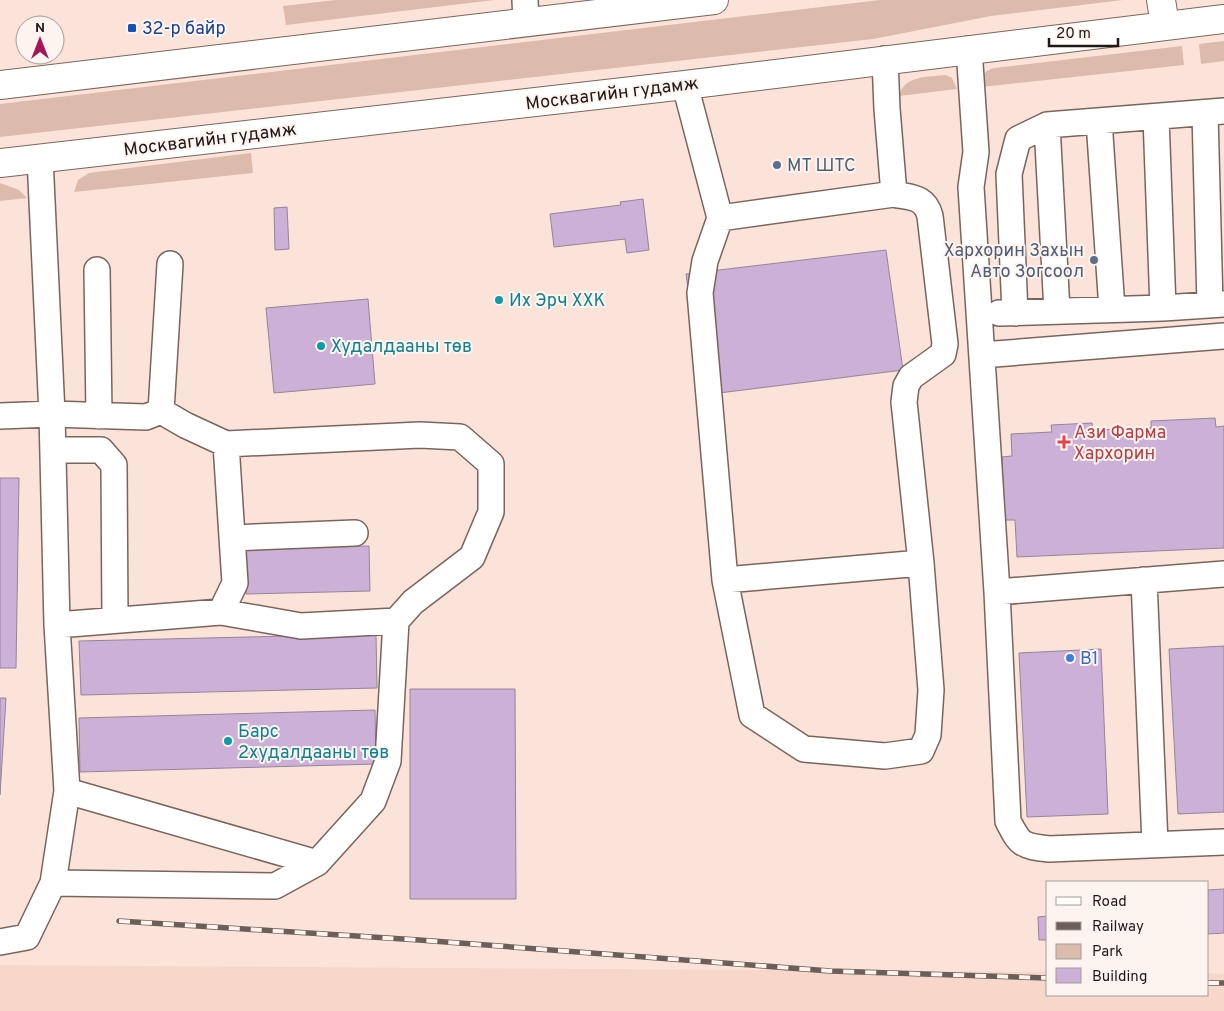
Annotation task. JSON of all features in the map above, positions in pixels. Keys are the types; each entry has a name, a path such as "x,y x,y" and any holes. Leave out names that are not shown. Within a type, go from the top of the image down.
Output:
{"highway":[{"path":"0,85 526,11 714,0"},
{"name":"Москвагийн гудамж","path":"0,162 685,85 969,49 1163,12 1224,18"}],"lane":[{"path":"969,49 976,152 971,188 997,592 1008,821 1017,840 1029,847 1049,849 1224,842"},
{"path":"885,59 894,194"},
{"path":"685,85 720,218 705,261 700,293 724,580 752,714 804,749 885,756 921,751 928,735 931,690 921,563 904,402 906,386 911,377 943,354 945,344 928,207 923,201 894,194 720,218"},
{"path":"979,313 1014,313 1163,308 1217,304 1215,112 1048,125 1018,139 1009,174 1014,313"},
{"path":"1156,117 1163,308"},
{"path":"1099,121 1112,309"},
{"path":"1048,125 1058,311"},
{"path":"0,942 27,937 53,883 66,791 57,624 52,414 40,158"},
{"path":"162,411 170,264"},
{"path":"97,270 99,416"},
{"path":"982,355 1224,336"},
{"path":"0,416 52,414 146,417 162,411"},
{"path":"53,883 275,886 317,863 372,801 388,761 396,621 413,602 472,557 491,512 491,464 460,437 420,435 226,444 185,425 162,411"},
{"path":"222,612 235,583 226,444"},
{"path":"53,450 101,450 114,465 115,620"},
{"path":"232,538 355,533"},
{"path":"724,580 921,563"},
{"path":"997,592 1224,574"},
{"path":"1144,580 1155,844"},
{"path":"57,624 222,612 301,626 396,621"},
{"path":"66,791 317,863"}],"shaded area":[{"path":"0,965 1046,972 1046,996 1209,996 1209,973 1224,974 1224,1011 0,1011"}],"green space":[{"path":"336,0 494,0 286,25 283,6"},
{"path":"880,0 1123,0 991,16 873,39 0,137 0,104"},
{"path":"1224,41 1224,61 1201,64 1199,44"},
{"path":"1182,46 1184,65 982,87 983,74 994,68"},
{"path":"946,75 952,78 957,89 899,96 906,84 911,81 918,78"},
{"path":"251,153 253,173 74,192 78,180 89,173"},
{"path":"0,183 19,190 27,198 0,201"}],"building":[{"path":"643,199 649,250 627,253 625,239 554,247 550,214 621,205 620,202"},
{"path":"287,207 289,249 275,250 274,208"},
{"path":"886,250 903,370 703,395 686,274"},
{"name":"Худалдааны төв","path":"368,299 375,384 274,393 266,308"},
{"path":"1215,418 1216,427 1224,426 1224,548 1017,557 1015,520 1004,520 1002,457 1012,456 1011,434 1052,432 1051,425 1092,423 1093,430 1151,428 1151,421"},
{"path":"0,478 19,478 16,668 0,668"},
{"path":"369,546 370,591 246,594 245,549"},
{"name":"Барс 2худалдааны төв","path":"376,634 377,688 81,695 79,641"},
{"path":"1224,646 1224,812 1178,814 1169,649"},
{"path":"1101,649 1108,814 1027,817 1019,653"},
{"path":"410,689 515,689 516,899 410,899"},
{"path":"0,698 6,698 0,795"},
{"name":"Барс 2худалдааны төв","path":"375,710 376,764 80,772 79,718"},
{"path":"1224,889 1224,933 1209,934 1209,890"},
{"path":"1046,916 1046,940 1039,940 1038,917"}],"railway":[{"path":"119,921 419,940 830,971 1046,978"},
{"path":"1209,983 1224,983"}],"place":[{"name":"32-р байр","path":"132,28"},
{"name":"MT ШТС","path":"777,165"},
{"name":"Хархорин 3ахын Авто 3огсоол","path":"1094,260"},
{"name":"Их Эрч ХХК","path":"499,300"},
{"name":"Худалдааны төв","path":"321,346"},
{"name":"Ази Фарма Хархорин","path":"1064,442"},
{"name":"B1","path":"1070,658"},
{"name":"Барс 2худалдааны төв","path":"228,741"}]}
